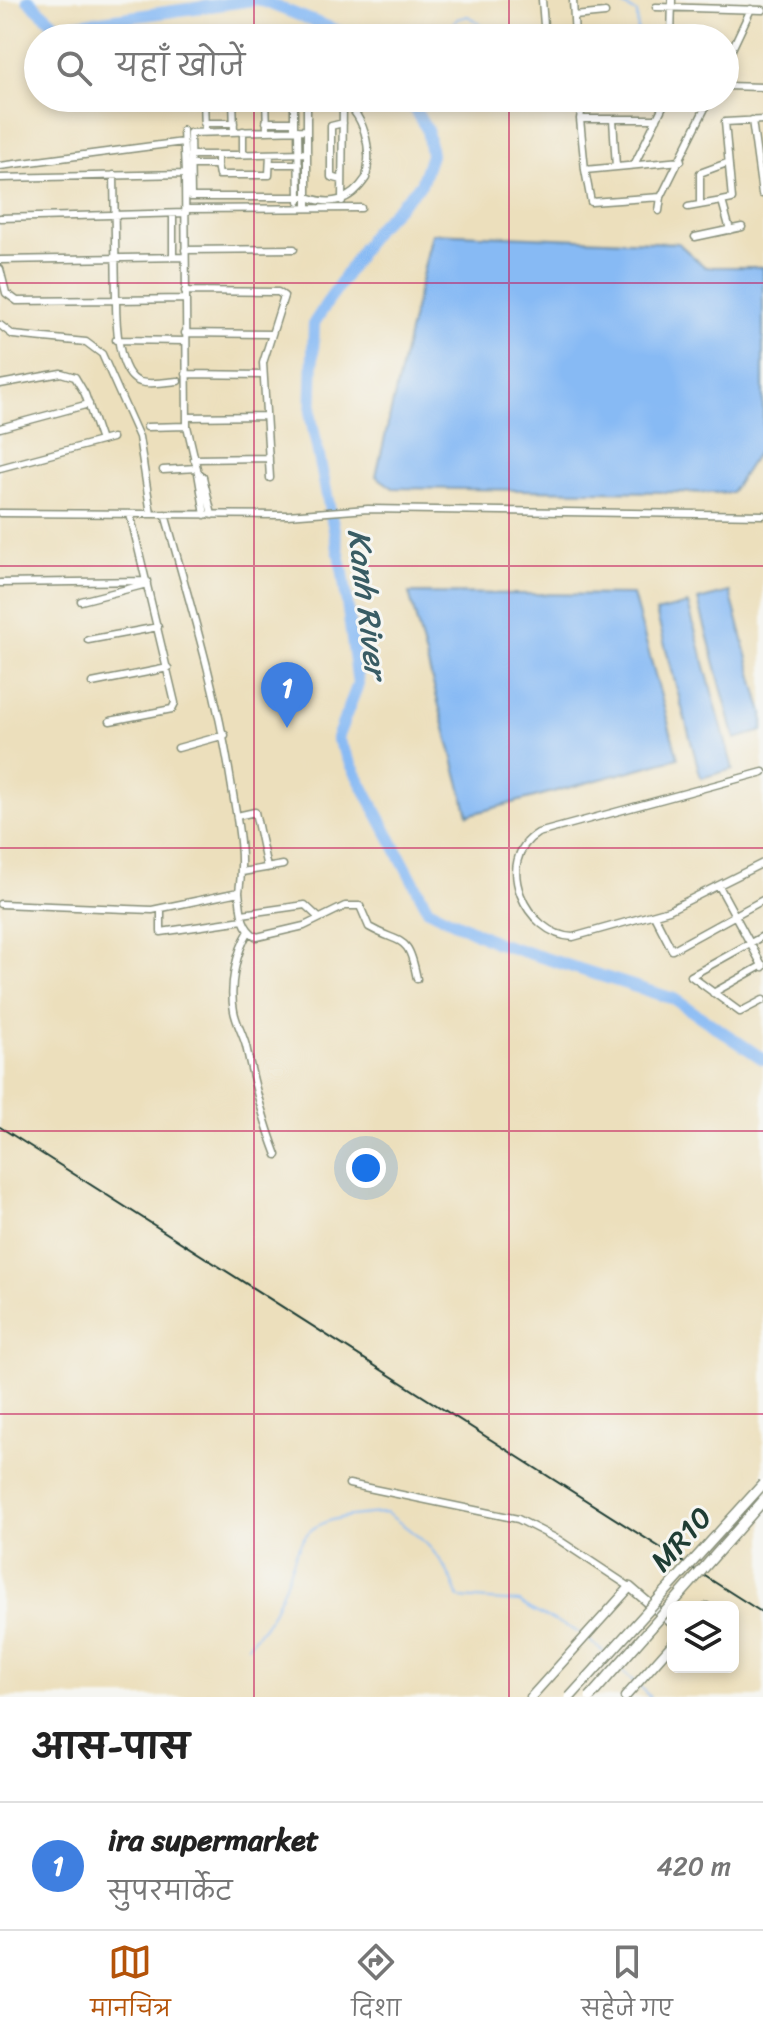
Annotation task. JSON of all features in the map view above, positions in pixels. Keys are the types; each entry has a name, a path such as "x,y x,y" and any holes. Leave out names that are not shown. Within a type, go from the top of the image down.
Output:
{"main road":[{"name":"MR10","path":"570,1697 763,1484"},
{"name":"MR10","path":"590,1697 763,1501"}],"street":[{"path":"542,0 544,24"},
{"path":"573,0 574,24"},
{"path":"671,24 672,4"},
{"path":"656,7 691,4 763,10"},
{"path":"739,30 751,9"},
{"path":"574,16 605,13"},
{"path":"739,86 763,87"},
{"path":"204,112 205,132"},
{"path":"234,112 234,132"},
{"path":"266,112 267,131"},
{"path":"294,112 294,122 299,130"},
{"path":"303,208 299,130 304,112"},
{"path":"341,112 342,201"},
{"path":"299,130 190,134 192,198 303,197 318,203 342,201 364,182 368,157 366,132 349,112"},
{"path":"581,112 585,170 591,202 661,197"},
{"path":"635,163 660,112"},
{"path":"659,211 661,197 704,112"},
{"path":"580,119 657,119"},
{"path":"613,119 616,167"},
{"path":"752,120 762,194"},
{"path":"688,207 732,199 725,122 763,120"},
{"path":"266,122 294,122"},
{"path":"204,123 234,123"},
{"path":"342,180 331,177 331,126 343,123"},
{"path":"183,130 187,426 209,515"},
{"path":"243,131 243,154"},
{"path":"0,166 183,142"},
{"path":"190,155 302,153"},
{"path":"217,155 219,175 269,175 270,154"},
{"path":"585,170 681,161"},
{"path":"700,203 700,173 727,163"},
{"path":"271,164 302,164"},
{"path":"190,165 217,165"},
{"path":"0,178 185,174"},
{"path":"114,175 116,340 135,379 178,381"},
{"path":"722,201 730,230"},
{"path":"0,218 361,208"},
{"path":"173,214 173,257"},
{"path":"695,237 742,227"},
{"path":"0,260 173,257 294,249"},
{"path":"0,269 6,293 17,301 282,293 263,375 270,478"},
{"path":"0,325 13,335 86,342 102,354 139,437 151,514"},
{"path":"116,340 272,334"},
{"path":"0,384 69,374 81,386 101,441"},
{"path":"186,374 263,375"},
{"path":"0,428 89,404"},
{"path":"187,417 266,416"},
{"path":"147,427 187,426"},
{"path":"0,468 112,438"},
{"path":"194,459 269,458"},
{"path":"163,470 198,470"},
{"path":"0,513 287,515 368,509 763,515"},
{"path":"110,721 172,709 175,697 130,514"},
{"path":"165,514 225,735 237,816 242,917 249,931 257,937 293,930 345,906 360,906 369,927 393,935 405,944 417,979"},
{"path":"0,583 147,583"},
{"path":"81,601 147,583"},
{"path":"88,640 158,627"},
{"path":"92,683 168,668"},
{"path":"178,748 225,735"},
{"path":"763,772 538,833 521,848 516,873 524,902 544,928 558,936 573,937 654,915 763,863"},
{"path":"237,816 255,812 267,868"},
{"path":"242,872 283,865"},
{"path":"713,993 763,966 719,886"},
{"path":"0,904 161,909 239,892"},
{"path":"654,915 672,950 763,900"},
{"path":"161,909 161,932 305,905 318,917"},
{"path":"249,931 238,958 233,1009 245,1041 259,1109 277,1155"},
{"path":"763,936 691,976 740,1012 763,1000"},
{"path":"349,1484 518,1519 559,1540 630,1587 667,1619"},
{"path":"749,1490 763,1501"},
{"path":"531,1697 630,1587"},
{"path":"626,1696 667,1650"}],"water":[{"path":"432,233 678,243 705,267 763,267 763,444 731,493 393,488 376,476"},
{"path":"730,592 763,714 763,731 735,739 698,600"},
{"path":"409,593 633,595 678,758 468,815"},
{"path":"688,604 733,769 701,778 656,612"}],"waterway":[{"name":"Kanh River","path":"28,0 55,24"},
{"name":"Kanh River","path":"80,24 253,0"},
{"name":"Kanh River","path":"260,0 321,24"},
{"path":"613,0 637,13 637,24"},
{"path":"454,24 457,19 468,16 480,24"},
{"name":"Kanh River","path":"416,112 427,129 431,155 421,184 375,230 314,323 311,418 343,573 358,684 337,738 428,909 497,943 674,999 763,1059"},
{"path":"248,1645 269,1620 296,1552 313,1528 352,1516 386,1513 431,1548 459,1598 520,1602 581,1634"},
{"path":"586,1638 606,1654"},
{"path":"621,1670 634,1682"},
{"path":"639,1686 650,1697"}],"railway":[{"path":"0,1127 763,1613"}],"place":[{"name":"ira supermarket","path":"287,728"}]}
